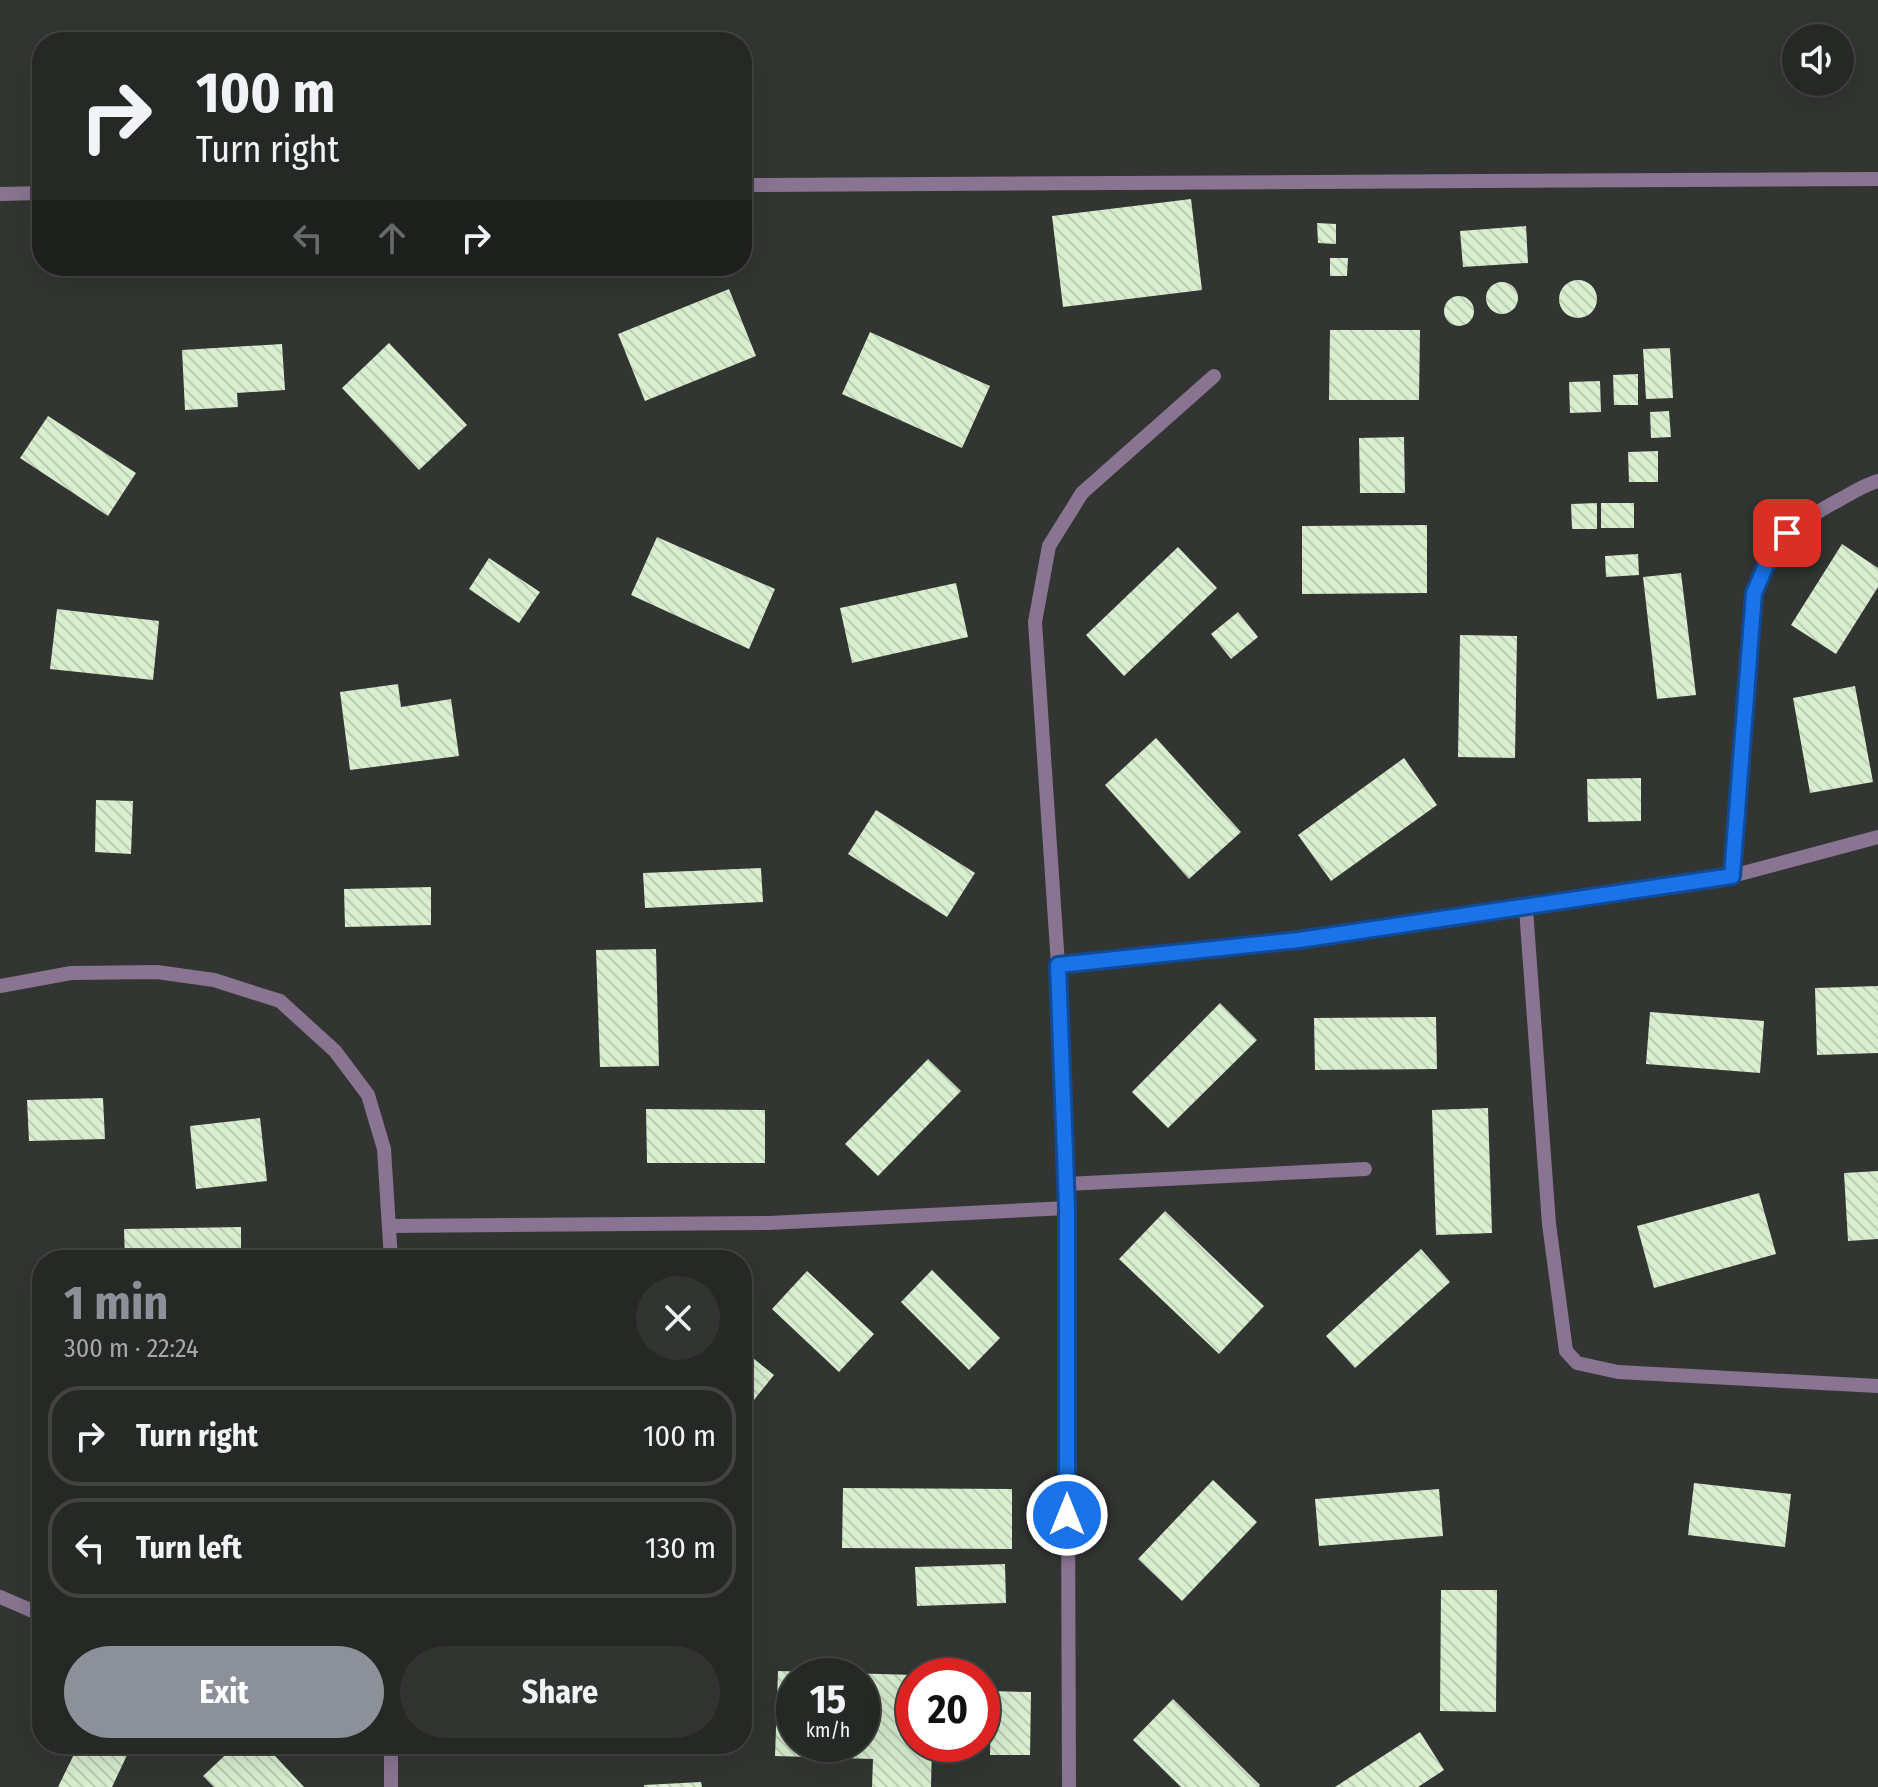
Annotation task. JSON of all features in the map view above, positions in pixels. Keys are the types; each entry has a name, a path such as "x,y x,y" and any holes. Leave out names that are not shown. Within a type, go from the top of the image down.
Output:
{"lane":[{"path":"752,185 1878,179"},
{"path":"0,194 32,193"},
{"path":"1069,1787 1067,1208 1058,965 1035,622 1049,546 1082,493 1214,376"},
{"path":"1732,876 1754,593 1770,556 1787,533 1812,514 1878,481"},
{"path":"1058,965 1299,940 1526,909 1732,876 1878,837"},
{"path":"1526,909 1549,1224 1561,1335 1566,1351 1577,1363 1618,1372 1878,1386"},
{"path":"0,986 71,973 157,972 214,980 280,1001 335,1051 368,1095 384,1149 391,1250"},
{"path":"1066,1184 1365,1169"},
{"path":"391,1226 769,1223 1067,1208"},
{"path":"0,1597 32,1611"},
{"path":"391,1754 391,1787"}],"building":[{"path":"1191,199 1202,290 1063,307 1052,216"},
{"path":"1317,223 1336,224 1336,244 1318,243"},
{"path":"1526,226 1528,263 1463,267 1460,231"},
{"path":"1330,258 1348,258 1347,276 1330,276"},
{"path":"1578,280 1592,285 1597,299 1592,313 1578,318 1564,313 1559,299 1564,285"},
{"path":"1502,282 1513,287 1518,298 1513,309 1502,314 1491,309 1486,298 1491,287"},
{"path":"729,289 756,356 645,401 618,334"},
{"path":"1459,296 1469,301 1474,311 1469,321 1459,326 1449,321 1444,311 1449,301"},
{"path":"1330,330 1420,330 1419,400 1329,400"},
{"path":"870,332 990,386 962,448 842,394"},
{"path":"389,343 467,425 419,470 342,388"},
{"path":"282,344 285,390 237,393 238,407 185,410 182,350"},
{"path":"1670,348 1673,398 1646,399 1643,349"},
{"path":"1638,374 1638,405 1614,405 1613,375"},
{"path":"1600,381 1601,412 1570,413 1569,382"},
{"path":"1669,411 1671,437 1651,438 1650,412"},
{"path":"48,416 136,473 108,516 20,458"},
{"path":"1404,437 1405,493 1360,493 1359,438"},
{"path":"1658,451 1658,482 1629,482 1628,452"},
{"path":"1597,503 1597,529 1572,529 1571,504"},
{"path":"1601,503 1634,503 1634,528 1601,528"},
{"path":"1427,525 1427,593 1302,594 1302,526"},
{"path":"657,537 775,589 749,649 631,595"},
{"path":"1842,544 1878,568 1878,587 1836,654 1791,625"},
{"path":"1178,547 1217,588 1124,676 1086,635"},
{"path":"1638,554 1639,575 1606,577 1605,556"},
{"path":"489,558 540,592 519,623 469,589"},
{"path":"1681,573 1696,695 1657,699 1643,577"},
{"path":"956,583 968,637 852,663 840,608"},
{"path":"57,609 159,621 153,680 50,669"},
{"path":"1238,612 1258,637 1231,659 1211,634"},
{"path":"1460,635 1517,636 1515,758 1458,757"},
{"path":"398,684 401,707 451,699 459,756 350,770 340,692"},
{"path":"1855,686 1873,782 1810,793 1793,698"},
{"path":"1156,738 1241,832 1189,879 1105,785"},
{"path":"1404,758 1437,805 1331,881 1298,835"},
{"path":"1641,778 1641,821 1588,822 1587,779"},
{"path":"96,800 133,801 131,854 95,852"},
{"path":"876,810 975,873 947,917 848,854"},
{"path":"761,868 763,902 645,908 643,873"},
{"path":"431,887 431,925 345,927 344,889"},
{"path":"656,949 659,1066 600,1067 596,950"},
{"path":"1878,986 1878,1053 1817,1055 1815,988"},
{"path":"1220,1003 1257,1040 1168,1128 1132,1092"},
{"path":"1650,1012 1764,1021 1760,1073 1646,1064"},
{"path":"1436,1017 1437,1069 1315,1070 1314,1018"},
{"path":"928,1059 961,1091 878,1176 845,1144"},
{"path":"103,1098 105,1139 29,1141 27,1100"},
{"path":"1488,1108 1492,1233 1436,1235 1432,1110"},
{"path":"646,1109 765,1110 765,1163 647,1163"},
{"path":"260,1118 267,1181 196,1189 190,1126"},
{"path":"1878,1171 1878,1239 1848,1241 1844,1173"},
{"path":"1759,1193 1776,1254 1654,1288 1637,1226"},
{"path":"1165,1211 1264,1306 1219,1354 1119,1259"},
{"path":"241,1227 241,1250 125,1250 124,1229"},
{"path":"1421,1249 1450,1282 1355,1368 1326,1336"},
{"path":"932,1270 1000,1338 969,1370 901,1302"},
{"path":"807,1271 874,1334 839,1372 772,1309"},
{"path":"752,1357 774,1375 752,1402"},
{"path":"1213,1480 1257,1522 1182,1601 1138,1559"},
{"path":"1694,1483 1791,1494 1785,1547 1688,1535"},
{"path":"843,1488 1012,1489 1012,1549 842,1548"},
{"path":"1439,1489 1443,1536 1319,1546 1315,1499"},
{"path":"1005,1564 1006,1603 917,1606 915,1567"},
{"path":"1441,1590 1497,1590 1496,1712 1440,1711"},
{"path":"880,1674 896,1674 896,1762 932,1762 931,1787 872,1787 873,1762 880,1762"},
{"path":"1000,1691 1031,1692 1030,1755 1000,1755"},
{"path":"1173,1699 1259,1787 1181,1787 1133,1740"},
{"path":"1420,1732 1444,1770 1418,1787 1335,1787"},
{"path":"74,1754 128,1754 112,1787 58,1787"},
{"path":"226,1754 273,1754 304,1787 214,1787 203,1776"},
{"path":"701,1782 702,1787 644,1787 644,1785"}],"route":[{"path":"1067,1515 1067,1208 1058,965 1299,940 1526,909 1732,876 1754,593 1770,556 1787,533"}]}
